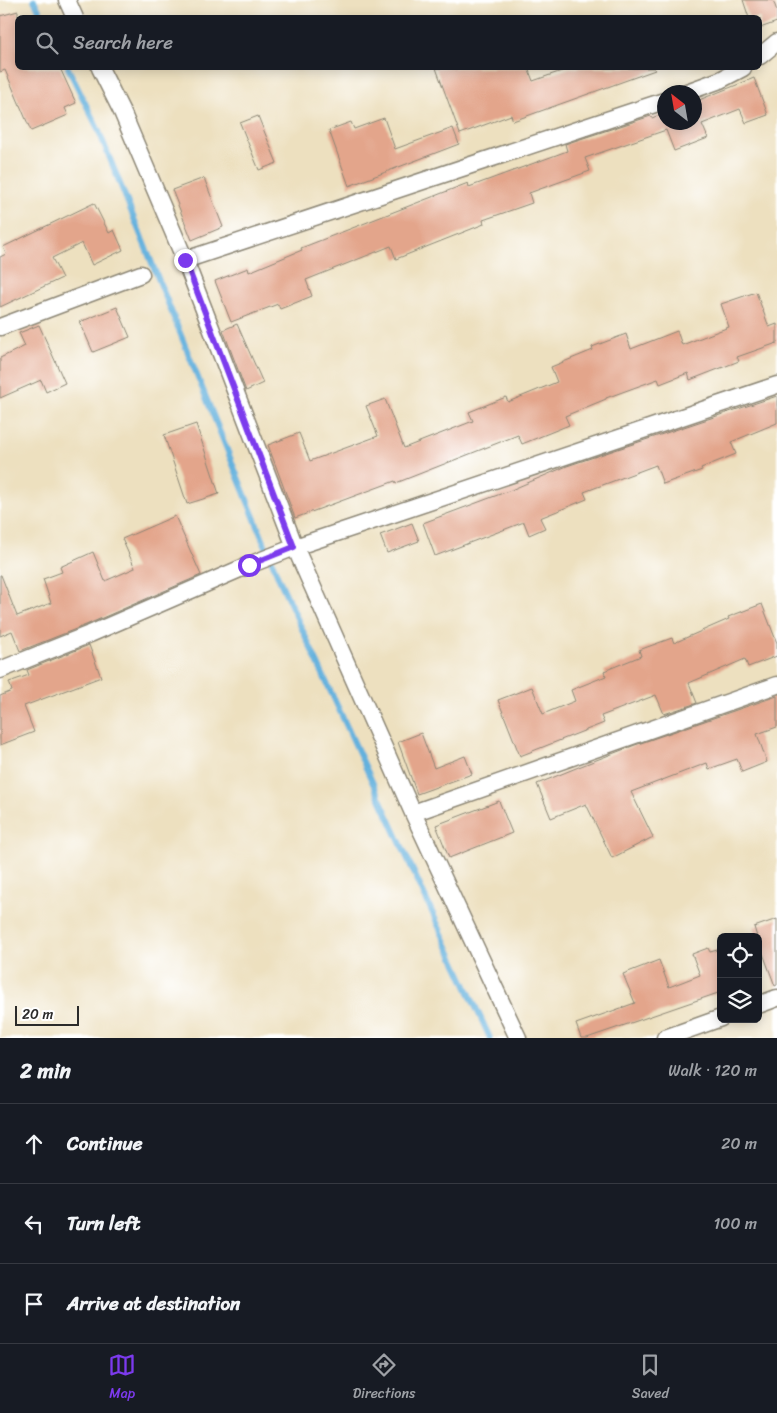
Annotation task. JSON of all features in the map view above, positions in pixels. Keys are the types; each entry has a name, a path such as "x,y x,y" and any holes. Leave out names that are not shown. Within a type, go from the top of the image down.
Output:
{"street":[{"path":"67,0 74,15"},
{"path":"762,54 777,42"},
{"path":"101,70 123,114 185,260 294,547 413,813 518,1038"},
{"path":"702,87 739,70"},
{"path":"185,260 657,103"},
{"path":"0,327 141,274"},
{"path":"0,670 90,634 294,547 777,385"},
{"path":"413,813 777,685"},
{"path":"762,1004 777,998"},
{"path":"665,1038 717,1019"}],"building":[{"path":"743,0 773,0 777,11 777,22 762,27 762,15 748,15"},
{"path":"18,11 18,15 15,15 15,70 61,70 76,103 65,108 68,115 31,131 5,70 0,72 0,16"},
{"path":"437,70 529,70 533,81 564,70 655,70 513,121 511,115 460,134"},
{"path":"754,78 768,115 746,123 740,109 702,124 702,99"},
{"path":"258,116 277,163 259,170 240,123"},
{"path":"651,116 652,118 657,116 657,130 666,130 585,158 590,171 529,193 532,203 483,220 484,224 396,259 391,246 306,280 312,296 280,309 278,304 231,322 215,281 248,268 249,272 302,250 301,248 468,183 469,187 567,151 565,144"},
{"path":"384,118 395,149 453,128 459,144 349,186 329,130 351,122 354,129"},
{"path":"702,124 708,138 674,151 666,130 702,130"},
{"path":"204,178 223,227 192,240 172,190"},
{"path":"94,203 109,233 114,230 123,250 92,265 82,243 52,258 62,278 0,307 0,257 6,254 3,247"},
{"path":"756,292 769,327 777,324 777,343 737,357 739,361 690,380 688,373 660,384 658,379 606,398 565,416 569,425 522,444 518,435 396,483 395,481 295,518 268,445 299,433 310,461 378,436 366,406 385,399 404,448 473,421 469,412 506,397 508,402 557,382 551,367 593,350 592,347 626,334 631,349 677,331 682,345 729,327 721,304"},
{"path":"117,307 130,337 93,352 80,322"},
{"path":"237,324 263,383 246,391 223,330"},
{"path":"39,325 65,383 46,392 41,380 0,398 0,358 25,346 19,333"},
{"path":"777,396 777,423 731,442 736,454 701,468 702,470 663,484 656,465 584,492 587,499 540,518 545,528 529,535 524,522 435,556 423,523 511,490 567,466"},
{"path":"196,424 219,494 187,504 164,435"},
{"path":"175,516 201,575 86,625 20,651 12,631 0,636 0,575 17,616 51,603 43,579 62,572 60,567 93,552 105,581 135,568 122,539"},
{"path":"412,523 419,541 387,553 380,535"},
{"path":"762,604 777,643 777,656 748,667 745,659 689,683 697,703 664,714 656,695 601,716 604,723 520,756 498,700 532,687 543,714 575,701 571,690 606,676 604,671 641,656 639,650 672,638 674,643 729,619 728,617"},
{"path":"89,645 101,677 24,706 34,732 0,745 0,696 12,691 9,682 29,675 27,670"},
{"path":"777,696 777,727 757,734 767,762 742,772 737,759 709,769 707,763 631,792 653,837 612,858 586,804 551,818 537,784 635,745"},
{"path":"421,733 434,768 465,756 472,774 417,794 398,742"},
{"path":"499,801 512,833 449,858 436,825"},
{"path":"777,919 777,985 775,986 762,951 762,933 756,933 754,927"},
{"path":"708,948 710,952 717,950 717,993 587,1038 581,1038 576,1024 635,1003 623,974 659,960 669,987 700,975 692,954"}],"waterway":[{"path":"34,0 42,15"},
{"path":"69,70 98,129 279,579 490,1038"}],"route":[{"path":"185,260 294,547 249,565"}]}
